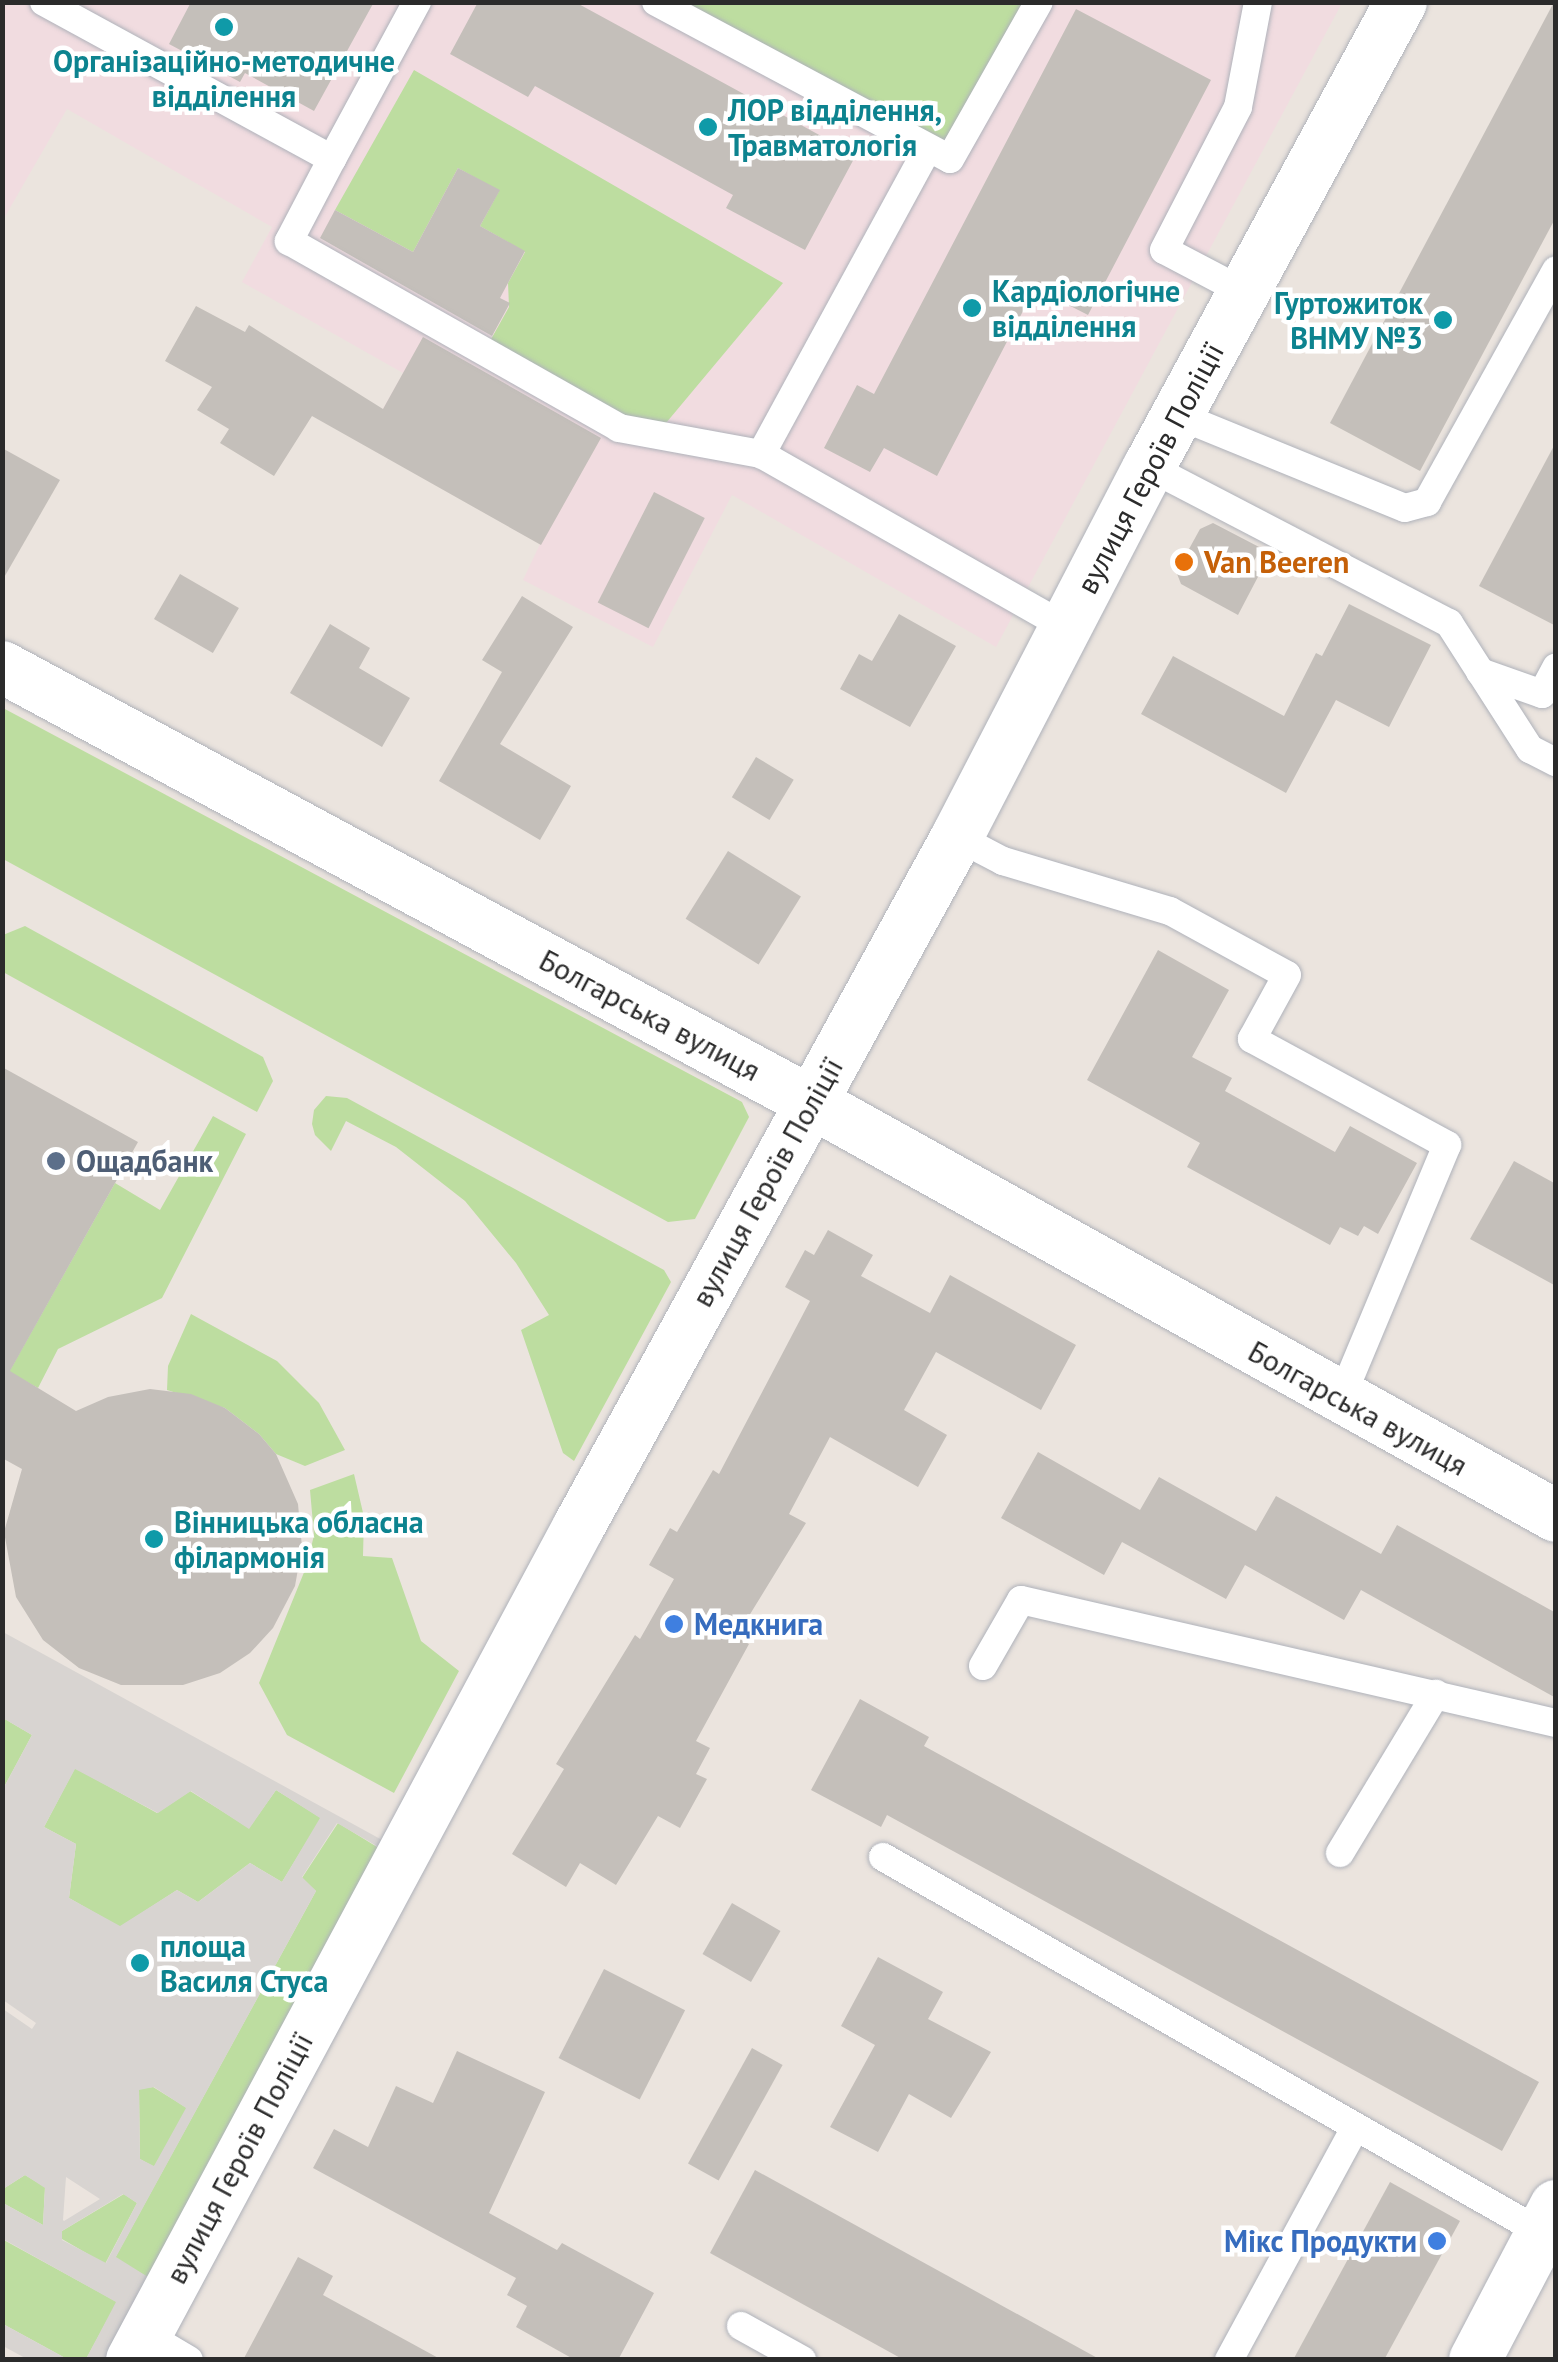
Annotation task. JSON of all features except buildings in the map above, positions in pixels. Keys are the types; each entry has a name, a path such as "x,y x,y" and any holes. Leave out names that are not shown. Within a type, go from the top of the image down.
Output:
{"street":[{"name":"вулиця Героїв Поліції","path":"138,2347 957,837 1149,467 1401,2"},
{"name":"Болгарська вулиця","path":"2,667 811,1102 1341,1400 1556,1516"},
{"path":"1475,2360 1550,2227"}],"lane":[{"path":"44,2 332,159"},
{"path":"417,2 288,242 619,428 761,454 1066,626"},
{"path":"656,2 950,159 1039,2"},
{"path":"1244,292 1164,250 1238,107 1258,2"},
{"path":"761,454 928,148"},
{"path":"1178,415 1405,508 1427,502 1556,270"},
{"path":"1149,467 1449,623 1530,749 1556,762"},
{"path":"1480,672 1542,694 1556,668"},
{"path":"957,837 1003,861 1170,911 1288,975 1252,1040 1447,1145 1341,1400"},
{"path":"984,1666 1020,1600 1556,1723"},
{"path":"1340,1853 1436,1694"},
{"path":"883,1858 1355,2128 1550,2227"},
{"path":"1229,2360 1355,2128"},
{"path":"741,2326 802,2360"},
{"path":"138,2347 190,2360"}],"shaded area":[{"path":"3,3 1342,3 996,647 732,495 653,647 523,580 540,544 363,444 403,373 242,282 272,227 67,109 3,220"},
{"name":"площа Василя Стуса","path":"3,1632 404,1852 106,2359 86,2359 116,2302 3,2239 3,2203 43,2225 45,2188 25,2175 3,2189 3,2009 32,2029 36,2023 3,2000 3,1789 32,1735 3,1718","holes":["75,1769 158,1813 191,1791 249,1829 276,1790 320,1818 282,1882 250,1863 198,1902 177,1890 120,1926 69,1898 76,1844 44,1827","337,1823 382,1849 148,2277 116,2257 316,1891 302,1877","154,2087 186,2108 154,2166 140,2159 139,2090","66,2177 100,2199 63,2220","123,2194 137,2203 106,2263 62,2240 62,2231"]},
{"path":"2,2324 67,2359 27,2359 3,2346"}],"green space":[{"path":"657,3 1039,3 950,159"},
{"path":"414,70 783,283 656,435 485,350 509,307 508,283 525,252 480,226 499,191 458,168 413,252 335,210"},
{"path":"3,708 742,1102 749,1117 695,1219 668,1222 3,859"},
{"path":"25,926 263,1057 273,1081 257,1112 3,972 3,935"},
{"path":"326,1096 347,1098 664,1270 671,1282 574,1461 563,1453 521,1330 549,1315 516,1263 465,1201 396,1147 346,1121 331,1151 315,1135 312,1124 314,1110"},
{"path":"213,1116 246,1134 162,1298 58,1349 38,1388 9,1372 115,1183 160,1210"},
{"path":"191,1314 277,1361 319,1403 345,1450 305,1466 276,1454 259,1434 225,1408 167,1390 168,1366"},
{"path":"354,1474 364,1517 363,1556 392,1558 421,1641 459,1671 394,1793 287,1735 259,1683 307,1565 314,1535 310,1490"},
{"path":"3,1718 32,1735 3,1789"},
{"path":"75,1768 157,1813 190,1791 249,1828 276,1790 321,1818 282,1882 250,1863 198,1902 177,1890 120,1927 69,1898 76,1844 44,1827"},
{"path":"338,1823 382,1850 149,2278 115,2258 316,1891 302,1878"},
{"path":"153,2087 187,2108 154,2167 140,2159 139,2089"},
{"path":"25,2175 45,2187 43,2225 3,2203 3,2189"},
{"path":"124,2194 137,2203 105,2264 62,2239 62,2231"},
{"path":"2,2239 117,2302 86,2359 67,2359 3,2324"}],"place":[{"name":"Організаційно-методичне відділення","path":"224,27"},
{"name":"ЛОР відділення, Травматологія","path":"708,127"},
{"name":"Кардіологічне відділення","path":"972,308"},
{"name":"Гуртожиток ВНМУ №3","path":"1443,320"},
{"name":"Van Beeren","path":"1184,562"},
{"name":"Ощадбанк","path":"56,1161"},
{"name":"Вінницька обласна філармонія","path":"154,1539"},
{"name":"Медкнига","path":"674,1624"},
{"name":"площа Василя Стуса","path":"140,1963"},
{"name":"Мікс Продукти","path":"1437,2241"}]}
